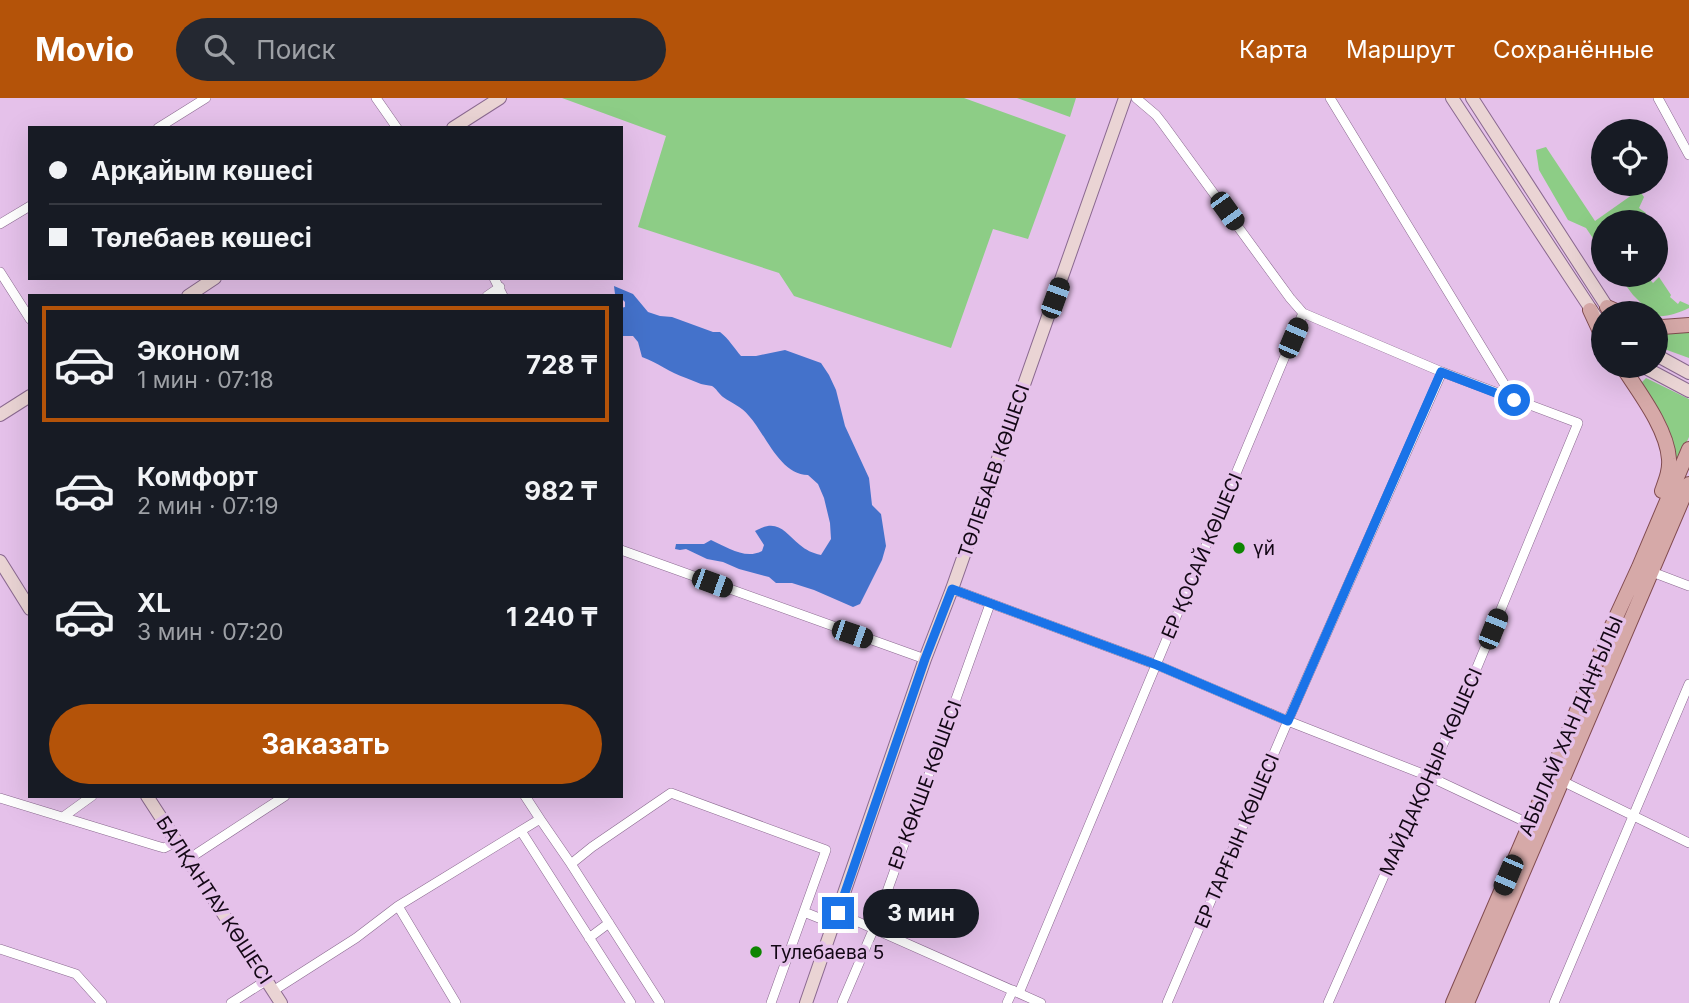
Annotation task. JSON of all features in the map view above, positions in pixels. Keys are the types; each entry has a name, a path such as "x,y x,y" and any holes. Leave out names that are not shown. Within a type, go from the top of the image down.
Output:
{"main road":[{"path":"1668,327 1689,325"},
{"path":"1629,378 1660,428 1666,441 1669,459 1668,475 1649,523 1646,569"},
{"name":"АБЫЛАЙ ХАН ДАҢҒЫЛЫ","path":"1646,569 1689,449"},
{"name":"АБЫЛАЙ ХАН ДАҢҒЫЛЫ","path":"1467,1003 1557,779 1605,641 1646,569 1689,484"},
{"name":"АБЫЛАЙ ХАН ДАҢҒЫЛЫ","path":"1452,1003 1530,824 1557,779"}],"street":[{"path":"161,126 206,98"},
{"path":"376,98 396,126"},
{"path":"456,126 500,98"},
{"name":"ТӨЛЕБАЕВ КӨШЕСІ","path":"806,1003 925,659 1125,98"},
{"path":"1136,98 1156,115 1303,313 1514,400"},
{"path":"1330,98 1514,400"},
{"path":"1452,98 1590,310"},
{"path":"1472,98 1606,301"},
{"path":"1658,98 1689,155"},
{"path":"0,224 28,207"},
{"path":"0,272 28,316"},
{"path":"191,294 212,280"},
{"name":"ЕР ҚОСАЙ КӨШЕСІ","path":"1007,1003 1016,992 1157,665 1303,313"},
{"path":"1668,362 1689,373"},
{"name":"ЕР ТАРҒЫН КӨШЕСІ","path":"1167,1003 1441,372"},
{"path":"1665,378 1689,391"},
{"path":"0,415 28,397"},
{"name":"МАЙДАҚОҢЫР КӨШЕСІ","path":"1328,1003 1461,706 1578,423 1514,400"},
{"path":"623,551 925,659"},
{"path":"0,561 28,606"},
{"path":"1646,569 1689,586"},
{"path":"952,589 1157,665 1288,721 1428,776 1530,824"},
{"name":"ЕР КӨКШЕ КӨШЕСІ","path":"842,1003 874,928 990,604"},
{"path":"1554,1003 1689,684"},
{"path":"1557,779 1689,843"},
{"path":"571,864 671,793 826,850 771,1003"},
{"path":"0,798 164,848 176,842"},
{"path":"63,817 89,798"},
{"name":"БАЛҚАНТАУ КӨШЕСІ","path":"149,798 281,1003"},
{"path":"187,860 282,798"},
{"path":"526,798 660,1003"},
{"path":"231,1003 356,938 398,906 540,819"},
{"path":"522,831 631,1003"},
{"path":"398,906 456,1003"},
{"path":"804,912 874,928 1041,1003"},
{"path":"589,938 609,923"},
{"path":"0,949 76,974 102,1003"}],"green space":[{"path":"562,98 964,98 1066,135 1028,239 993,229 951,348 794,296 779,273 638,227 666,136"},
{"path":"1017,98 1076,98 1070,117"},
{"path":"1546,147 1591,215 1591,235 1586,228 1568,220 1539,170 1536,150"},
{"path":"1630,196 1643,196 1639,208 1642,210 1611,210"},
{"path":"1627,287 1666,287 1670,297 1678,304 1680,301 1689,305 1689,308 1668,315 1668,301 1639,301"},
{"path":"1668,330 1689,330 1689,358 1668,350"},
{"path":"1646,378 1689,399 1689,437 1675,468 1674,444 1670,433 1641,383"}],"water":[{"path":"614,286 633,294 648,312 720,332 741,356 785,350 821,363 836,390 845,426 869,478 872,505 881,514 886,546 860,604 853,607 814,590 792,583 776,583 769,577 707,559 686,549 675,549 676,544 704,544 711,540 736,551 756,553 762,551 764,545 755,531 775,526 805,548 821,555 831,539 830,523 818,484 808,475 789,468 774,453 743,410 712,386 680,376 642,357 638,342 633,336 623,336 625,302 623,294 615,294"}],"place":[{"name":"үй","path":"1239,548"},
{"name":"Тулебаева 5","path":"756,952"}],"route":[{"path":"838,913 925,659 952,589 1157,665 1288,721 1441,372 1514,400"}]}
